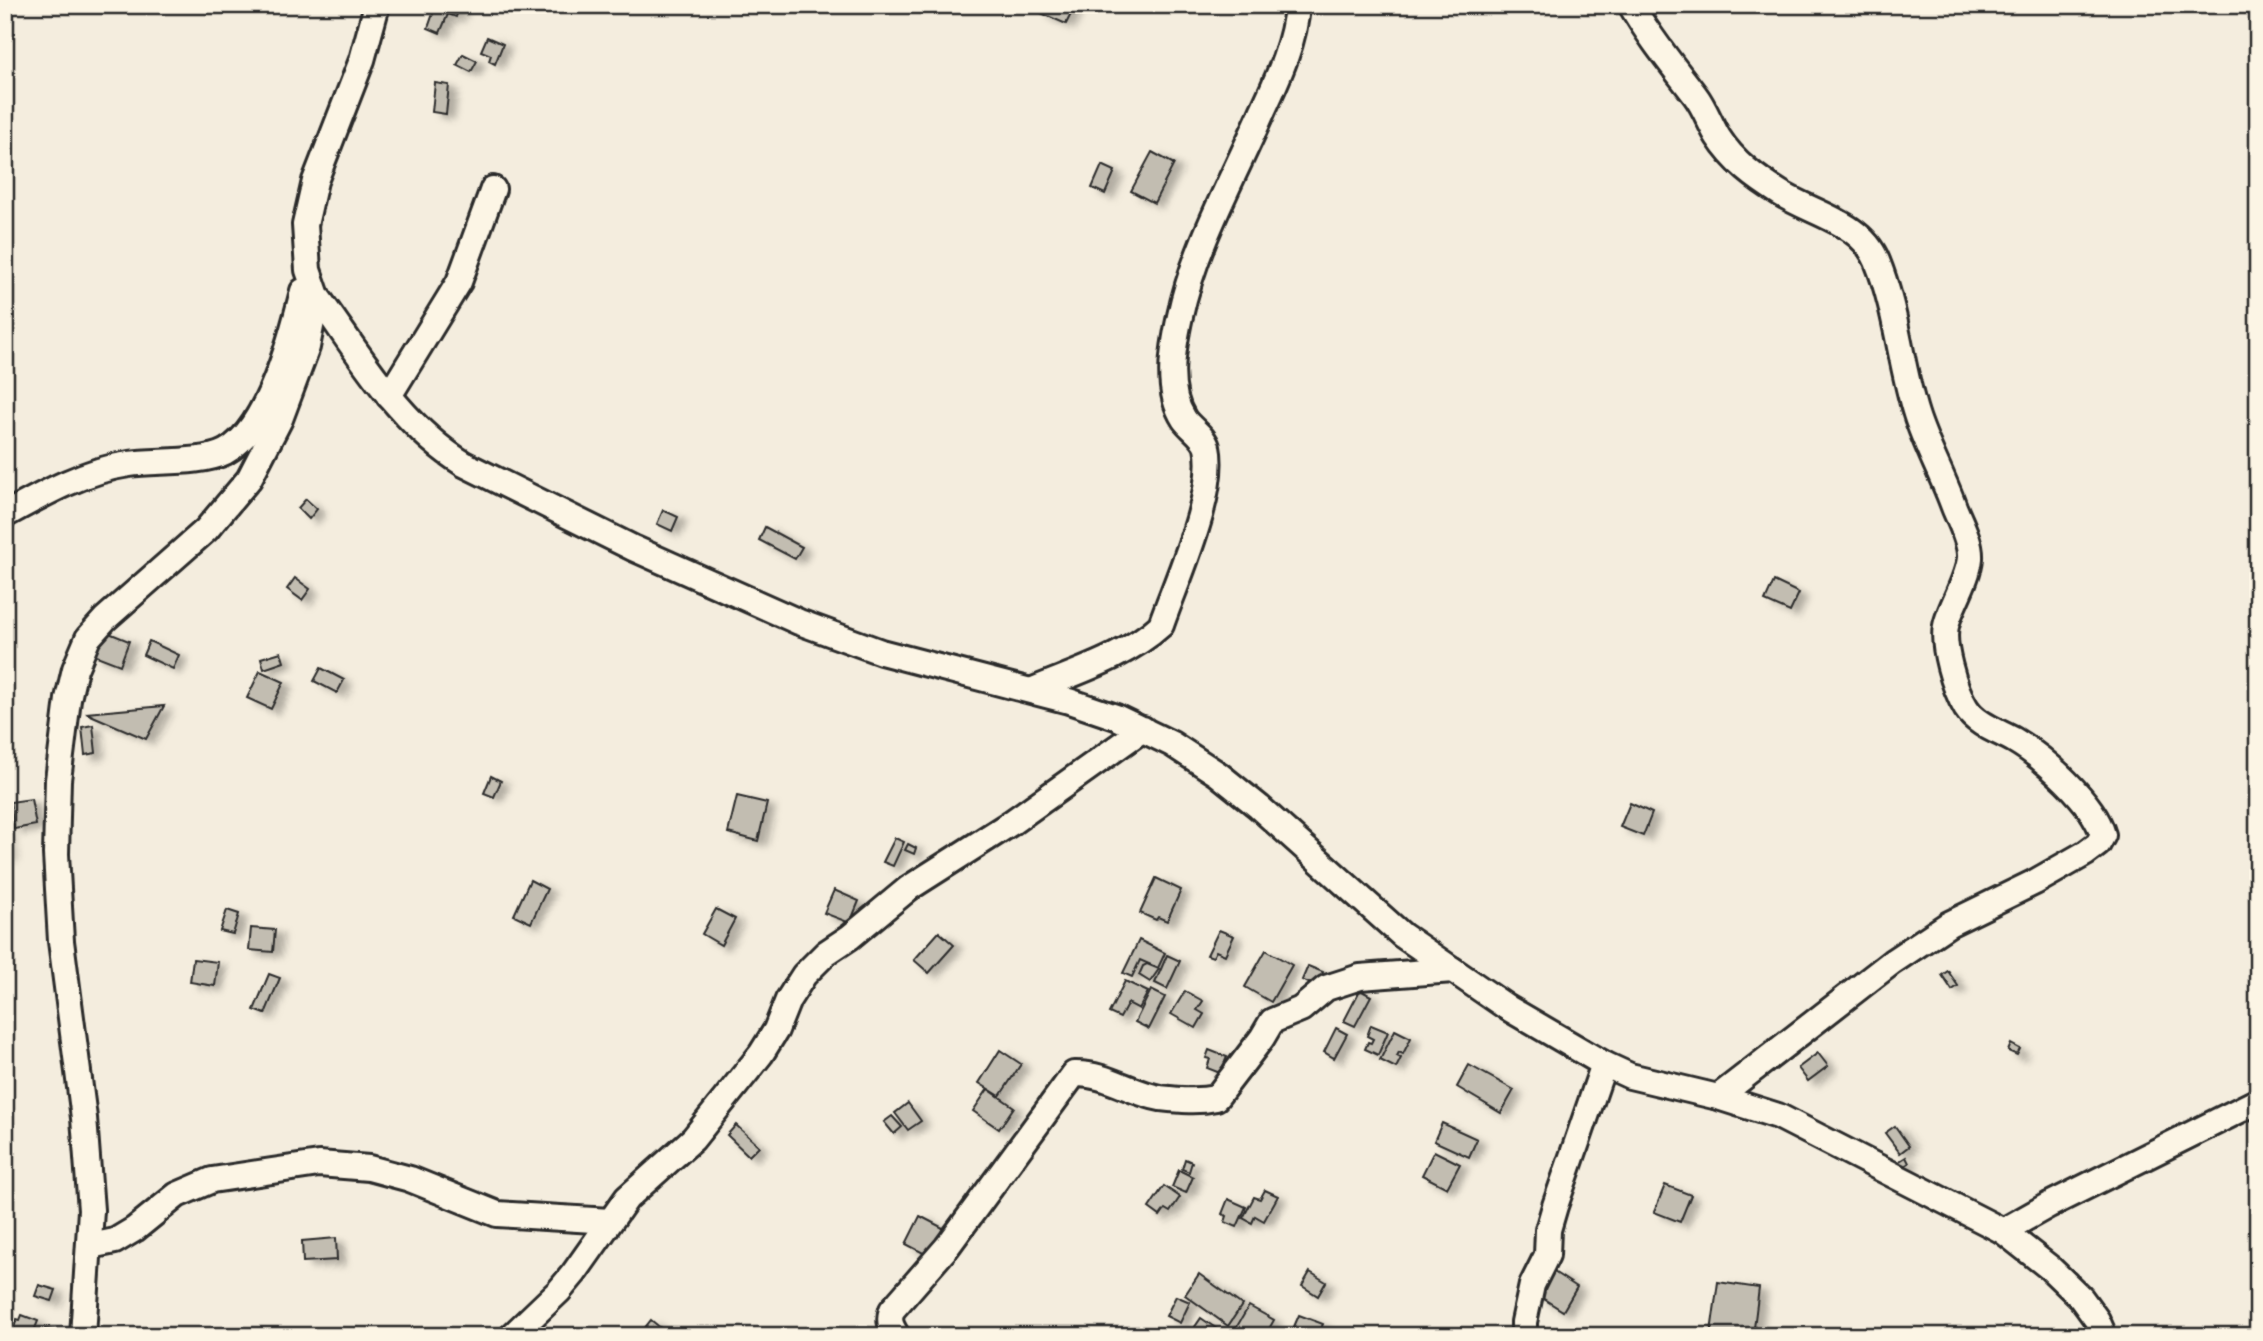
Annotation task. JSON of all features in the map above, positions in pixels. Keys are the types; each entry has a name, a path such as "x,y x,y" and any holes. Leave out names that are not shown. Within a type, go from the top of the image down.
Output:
{"street":[{"path":"377,5 362,60 315,181 305,225 308,270 317,296 388,396 446,453 665,563 799,622 881,652 1033,690 1116,717 1172,744 1219,774 1381,919 1508,1008 1604,1064 1630,1076 1718,1097 1778,1116 1871,1161 2003,1231 2050,1268 2081,1298 2097,1320 2104,1336"},
{"path":"1033,690 1122,652 1161,625 1202,509 1209,467 1206,444 1184,418 1173,394 1173,362 1180,316 1196,258 1277,79 1296,19 1297,5"},
{"path":"1631,5 1656,44 1698,99 1719,138 1738,163 1788,199 1857,233 1869,245 1888,292 1901,360 1916,416 1946,483 1968,545 1970,558 1945,626 1947,656 1956,686 1967,709 1983,724 2037,756 2075,793 2100,822 2103,835 2098,844 2086,853 2035,882 1949,924 1892,962 1718,1097"},
{"path":"388,396 459,282 493,189"},
{"path":"5,515 78,478 127,464 181,460 224,453 238,442 257,420 284,360 308,270"},
{"path":"83,1336 91,1210 84,1118 72,1035 58,891 58,780 68,699 75,669 88,638 105,619 206,530 248,479 281,419 295,382 307,347 317,296"},
{"path":"512,1336 559,1291 627,1198 693,1139 761,1054 804,975 826,953 850,937 909,888 1011,823 1143,729"},
{"path":"897,1336 889,1317 892,1310 947,1247 1074,1074 1090,1073 1160,1098 1196,1102 1216,1098 1272,1021 1301,1009 1326,988 1360,977 1453,970"},
{"path":"1524,1336 1524,1322 1532,1285 1548,1255 1551,1218 1604,1064"},
{"path":"2003,1231 2258,1101"},
{"path":"90,1246 116,1241 177,1195 212,1180 319,1164 380,1171 442,1191 497,1214 610,1220"}],"building":[{"path":"436,5 460,5 456,17 448,14 440,33 428,28"},
{"path":"1045,5 1063,5 1073,10 1066,24 1041,13"},
{"path":"487,37 503,44 495,64 489,61 491,55 481,51"},
{"path":"463,54 477,61 471,72 457,65"},
{"path":"435,83 449,85 446,114 432,112"},
{"path":"1152,152 1174,164 1154,203 1131,191"},
{"path":"1102,165 1115,171 1105,194 1092,188"},
{"path":"306,499 317,509 309,519 298,508"},
{"path":"663,510 678,517 672,531 657,524"},
{"path":"765,527 802,547 795,559 759,540"},
{"path":"295,578 310,589 302,600 287,589"},
{"path":"1774,581 1799,593 1790,612 1765,601"},
{"path":"104,631 129,641 120,665 94,655"},
{"path":"149,641 179,655 173,669 143,655"},
{"path":"281,652 284,662 264,669 261,658"},
{"path":"321,668 344,680 337,693 314,681"},
{"path":"260,671 284,682 271,709 247,698"},
{"path":"164,706 146,739 86,713"},
{"path":"93,725 96,753 85,755 82,727"},
{"path":"491,776 501,781 494,797 484,793"},
{"path":"737,796 767,803 758,841 728,833"},
{"path":"31,799 36,825 14,829 10,802"},
{"path":"1630,803 1652,813 1643,836 1620,827"},
{"path":"5,824 9,856 5,856"},
{"path":"895,838 904,842 893,866 883,862"},
{"path":"908,844 916,848 914,854 905,850"},
{"path":"1156,878 1181,890 1167,921 1158,917 1156,920 1140,913"},
{"path":"530,880 547,889 531,923 514,915"},
{"path":"834,890 859,901 850,923 824,913"},
{"path":"716,909 735,919 721,945 702,934"},
{"path":"227,910 239,914 233,934 220,931"},
{"path":"251,928 275,930 273,952 249,950"},
{"path":"1219,930 1234,936 1225,955 1216,951 1213,957 1207,955"},
{"path":"939,932 954,945 929,973 914,960"},
{"path":"1139,940 1165,953 1158,968 1140,960 1132,977 1123,973"},
{"path":"1266,950 1292,965 1271,1002 1245,987"},
{"path":"1167,955 1180,961 1167,989 1155,983"},
{"path":"193,959 218,962 215,986 190,982"},
{"path":"1147,964 1159,969 1150,982 1139,975"},
{"path":"1308,966 1323,972 1317,987 1302,980"},
{"path":"1948,971 1958,986 1952,990 1942,975"},
{"path":"269,974 280,978 265,1014 254,1010"},
{"path":"1125,981 1148,992 1139,1009 1128,1003 1120,1018 1109,1013"},
{"path":"1151,990 1165,997 1149,1029 1135,1022"},
{"path":"1360,990 1371,996 1355,1026 1344,1021"},
{"path":"1185,991 1203,1001 1197,1010 1204,1014 1196,1028 1171,1014"},
{"path":"1371,1025 1388,1032 1378,1055 1365,1049 1373,1039 1367,1036"},
{"path":"1336,1028 1347,1034 1334,1058 1324,1052"},
{"path":"1395,1030 1411,1038 1403,1054 1399,1052 1397,1056 1401,1058 1396,1068 1380,1060"},
{"path":"2011,1044 2020,1049 2017,1055 2008,1051"},
{"path":"1000,1050 1021,1064 1000,1096 979,1083"},
{"path":"1209,1050 1227,1057 1220,1073 1207,1068"},
{"path":"1818,1053 1828,1066 1808,1081 1798,1068"},
{"path":"1469,1065 1514,1090 1501,1113 1457,1087"},
{"path":"988,1089 1014,1107 999,1129 973,1111"},
{"path":"908,1103 921,1121 908,1130 895,1113"},
{"path":"892,1116 902,1127 894,1134 884,1122"},
{"path":"1442,1123 1477,1139 1469,1157 1434,1141"},
{"path":"736,1125 759,1146 749,1156 727,1135"},
{"path":"1895,1126 1909,1146 1900,1153 1885,1133"},
{"path":"1434,1151 1460,1164 1447,1188 1422,1175"},
{"path":"1906,1157 1909,1163 1899,1169 1895,1164"},
{"path":"1185,1159 1192,1162 1189,1172 1182,1169"},
{"path":"1179,1170 1193,1177 1186,1193 1172,1187"},
{"path":"1665,1185 1691,1195 1680,1222 1654,1212"},
{"path":"1164,1186 1180,1197 1170,1212 1165,1209 1160,1216 1149,1208"},
{"path":"1265,1190 1278,1196 1264,1221 1255,1216 1252,1223 1243,1218 1254,1197 1260,1199"},
{"path":"1228,1199 1246,1207 1237,1227 1225,1222 1227,1216 1222,1214"},
{"path":"920,1216 943,1228 929,1256 906,1244"},
{"path":"336,1238 337,1260 303,1262 302,1241"},
{"path":"1310,1272 1326,1282 1318,1296 1302,1286"},
{"path":"1554,1272 1577,1287 1563,1311 1539,1296"},
{"path":"1199,1274 1242,1305 1228,1326 1185,1295"},
{"path":"1718,1282 1759,1288 1753,1336 1711,1332"},
{"path":"39,1285 56,1290 52,1301 35,1296"},
{"path":"1176,1296 1190,1302 1180,1323 1166,1316"},
{"path":"1249,1306 1274,1320 1265,1336 1240,1336 1243,1331 1236,1328"},
{"path":"22,1315 38,1321 32,1336 14,1336 12,1333 17,1319 20,1320"},
{"path":"1299,1315 1323,1324 1318,1336 1310,1336 1293,1329"},
{"path":"1201,1318 1220,1331 1217,1336 1190,1334"},
{"path":"651,1320 668,1334 639,1335"},
{"path":"45,1329 73,1331 73,1336 45,1336"}]}
